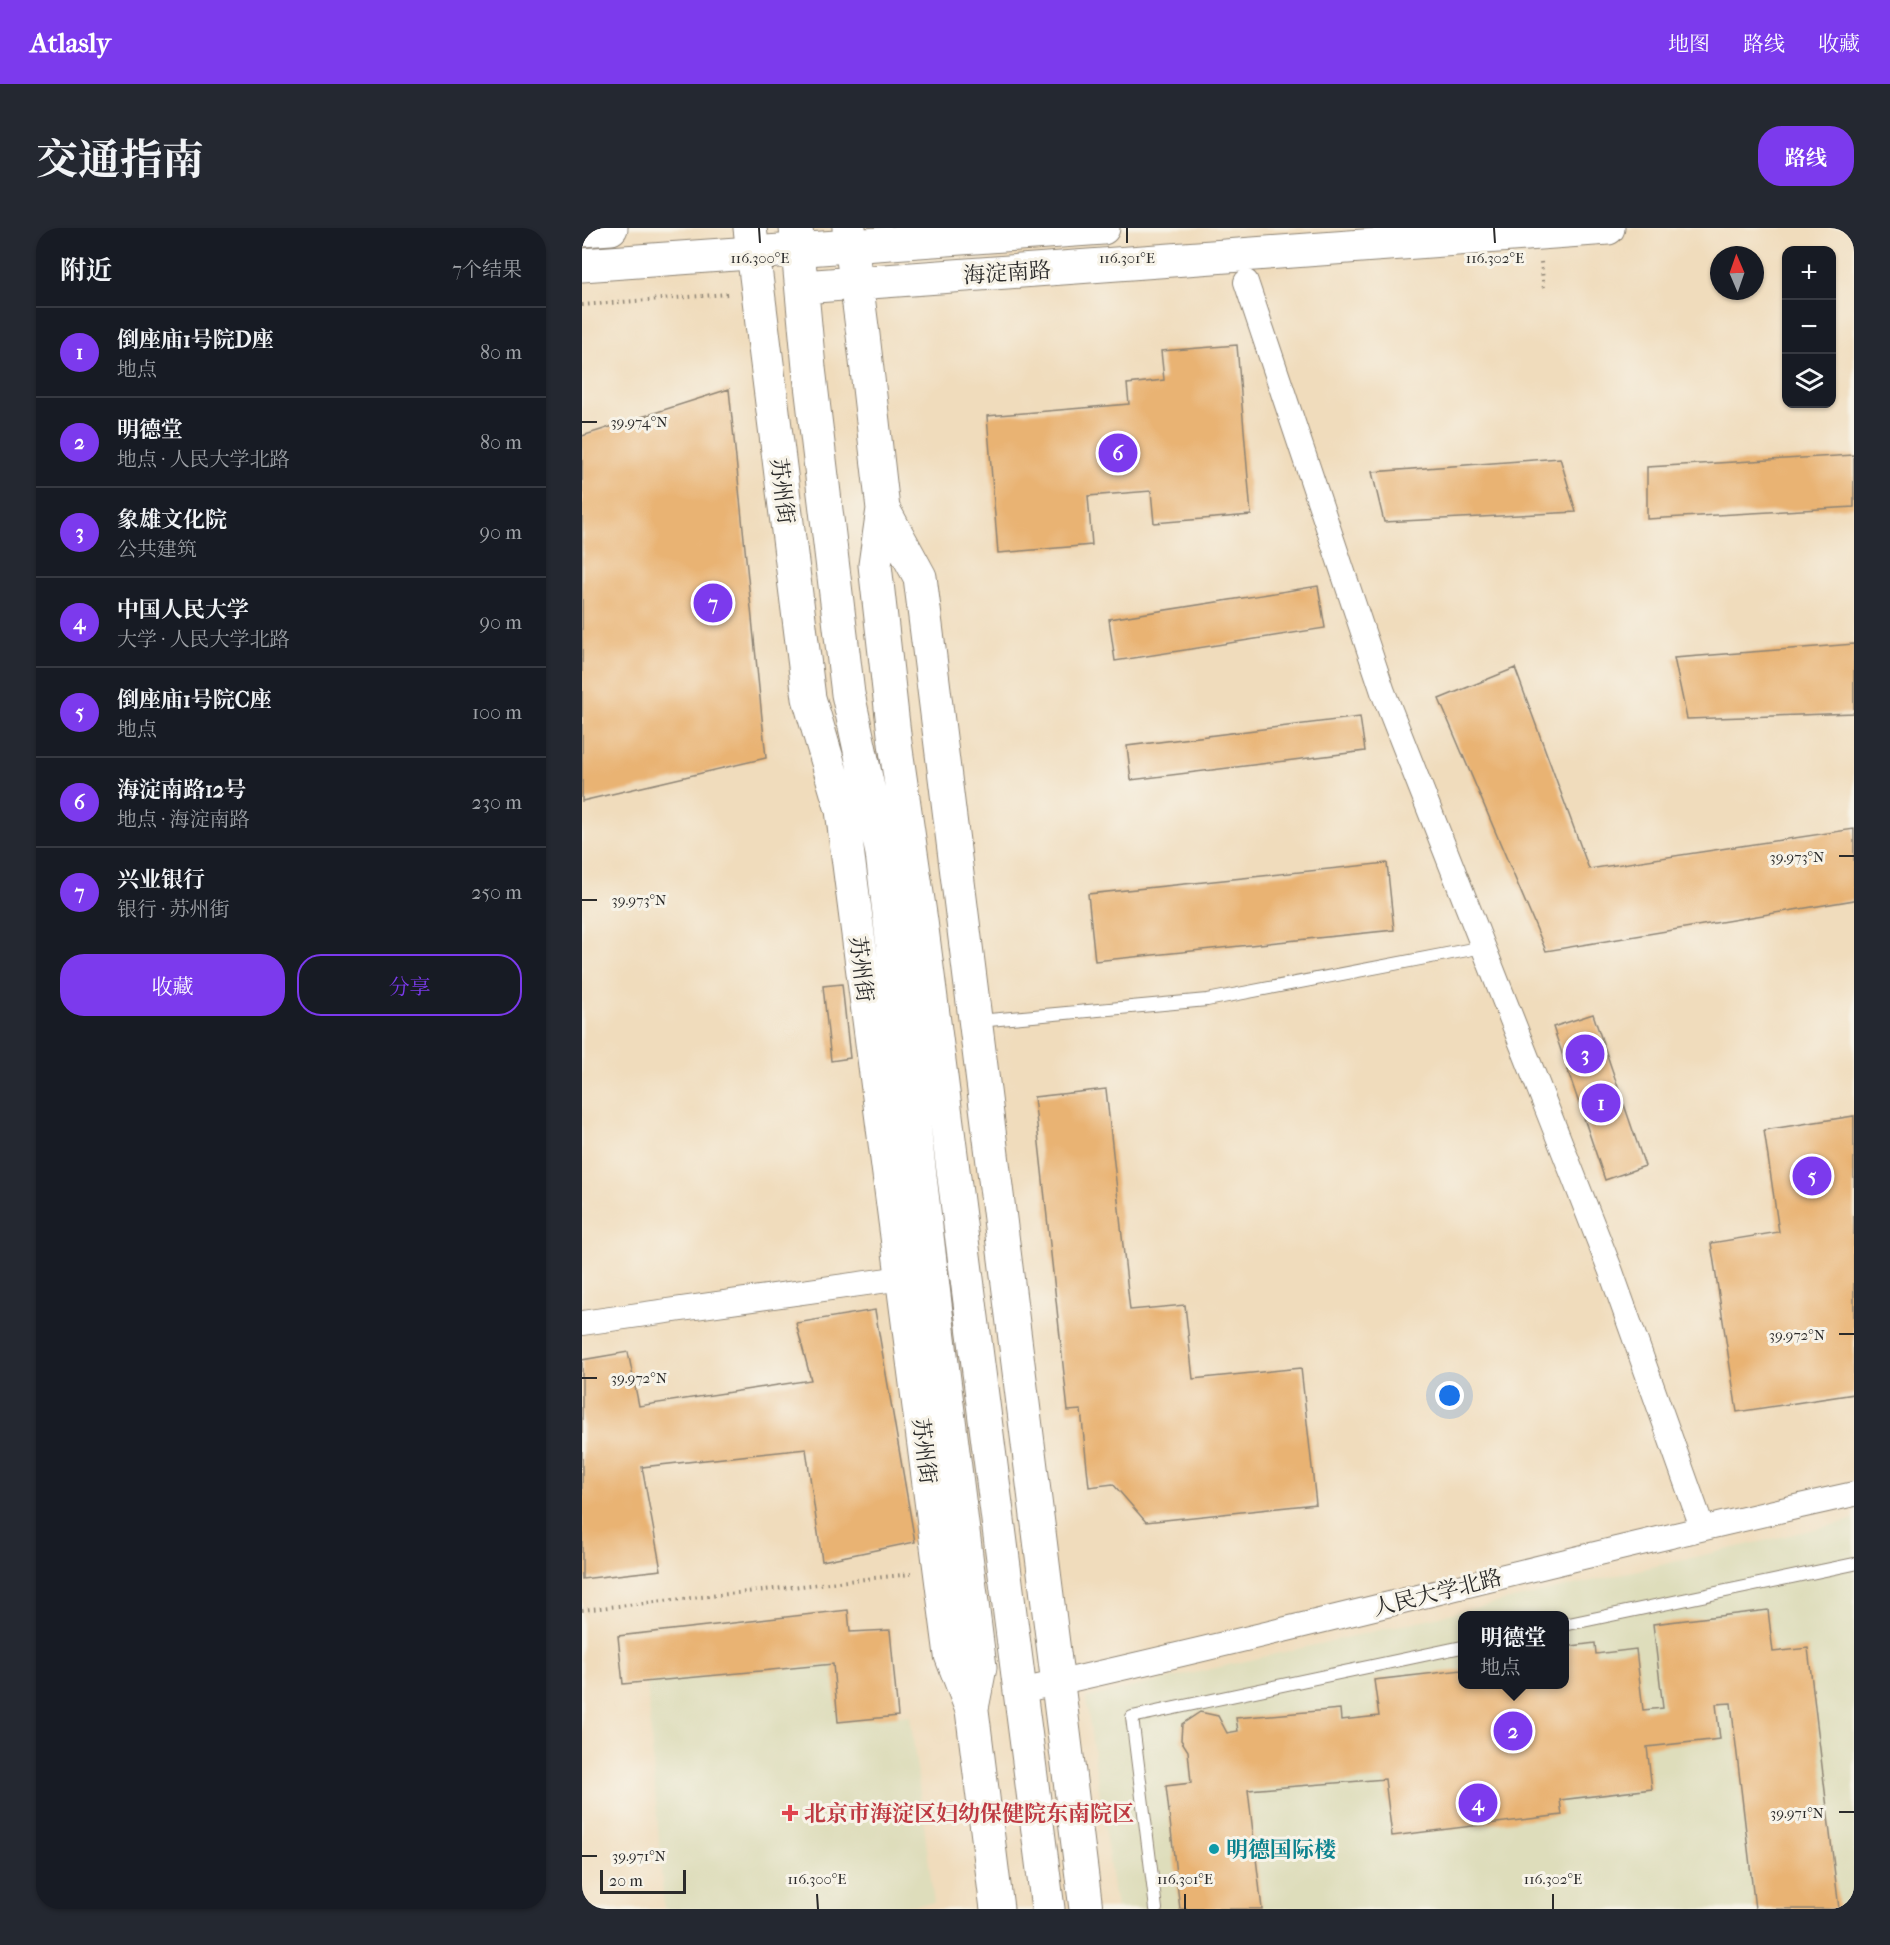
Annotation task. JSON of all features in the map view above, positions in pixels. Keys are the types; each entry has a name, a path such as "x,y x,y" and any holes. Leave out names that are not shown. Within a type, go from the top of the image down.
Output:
{"main road":[{"path":"582,230 611,228"},
{"name":"海淀南路","path":"582,265 752,240 1103,228"},
{"name":"海淀南路","path":"801,287 1608,228"},
{"path":"850,238 883,509 875,565 895,743 925,956 1048,1909"},
{"name":"苏州街","path":"797,239 810,380 848,694 882,853 979,1656 980,1667 972,1710"},
{"name":"苏州街","path":"752,240 809,698 842,810 951,1655 972,1710 997,1909"},
{"path":"883,509 920,577 1086,1909"}],"street":[{"path":"1246,282 1383,692 1610,1269 1702,1527"},
{"path":"582,1323 902,1278"},
{"name":"人民大学北路","path":"1020,1691 1142,1664 1702,1527 1854,1494"}],"lane":[{"path":"976,1021 1207,1000 1483,947"},
{"path":"1569,1624 1854,1564"},
{"path":"1156,1909 1132,1717 1458,1648"}],"path":[{"path":"582,304 758,291"},
{"path":"582,1610 940,1571"}],"shaded area":[{"path":"1854,1520 1854,1909 1116,1909 1086,1698 1458,1612 1458,1689 1569,1689 1569,1611 1461,1611"},
{"name":"北京市海淀区妇幼保健院东南院区","path":"833,1664 898,1716 910,1715 934,1903 873,1909 664,1909 647,1682"}],"building":[{"path":"1237,345 1251,515 1154,523 1151,491 1088,496 1092,545 998,553 987,416 1129,404 1127,384 1164,380 1161,351"},
{"path":"729,389 766,758 582,801 582,436"},
{"path":"1854,455 1854,507 1647,519 1647,467"},
{"path":"1560,458 1576,512 1384,522 1372,472"},
{"path":"1318,586 1325,628 1115,661 1109,619"},
{"path":"1854,644 1854,713 1687,719 1674,658"},
{"path":"1515,668 1589,869 1854,829 1854,900 1546,951 1439,699"},
{"path":"1360,717 1365,751 1131,780 1127,746"},
{"path":"1387,863 1394,930 1095,961 1088,894"},
{"path":"842,984 850,1058 831,1061 823,986"},
{"path":"1593,1014 1645,1166 1605,1180 1553,1027"},
{"path":"1106,1089 1130,1310 1185,1305 1193,1379 1301,1368 1316,1504 1146,1522 1113,1484 1089,1487 1081,1410 1068,1411 1034,1097"},
{"path":"1854,1116 1854,1394 1737,1412 1711,1243 1779,1232 1764,1130"},
{"path":"875,1310 915,1542 822,1561 806,1449 642,1467 661,1570 582,1579 582,1360 628,1352 639,1406 811,1380 796,1323"},
{"path":"848,1610 850,1632 890,1630 898,1716 838,1722 833,1664 623,1684 618,1636"},
{"path":"1768,1610 1773,1652 1808,1648 1839,1909 1755,1909 1731,1703 1716,1704 1720,1739 1647,1747 1652,1789 1560,1800 1562,1815 1392,1836 1385,1779 1248,1790 1262,1909 1180,1909 1166,1786 1191,1783 1188,1751 1181,1740 1182,1724 1200,1712 1218,1716 1227,1733 1238,1731 1236,1718 1340,1709 1341,1720 1379,1716 1374,1680 1458,1670 1458,1689 1569,1689 1569,1646 1595,1643 1596,1654 1636,1649 1643,1710 1663,1708 1653,1624"}],"place":[{"name":"海淀南路12号","path":"1118,453"},
{"name":"兴业银行","path":"713,603"},
{"name":"象雄文化院","path":"1585,1054"},
{"name":"倒座庙1号院D座","path":"1601,1103"},
{"name":"倒座庙1号院C座","path":"1812,1176"},
{"name":"明德堂","path":"1513,1731"},
{"name":"中国人民大学","path":"1478,1803"},
{"name":"北京市海淀区妇幼保健院东南院区","path":"790,1813"},
{"name":"明德国际楼","path":"1214,1849"}]}
